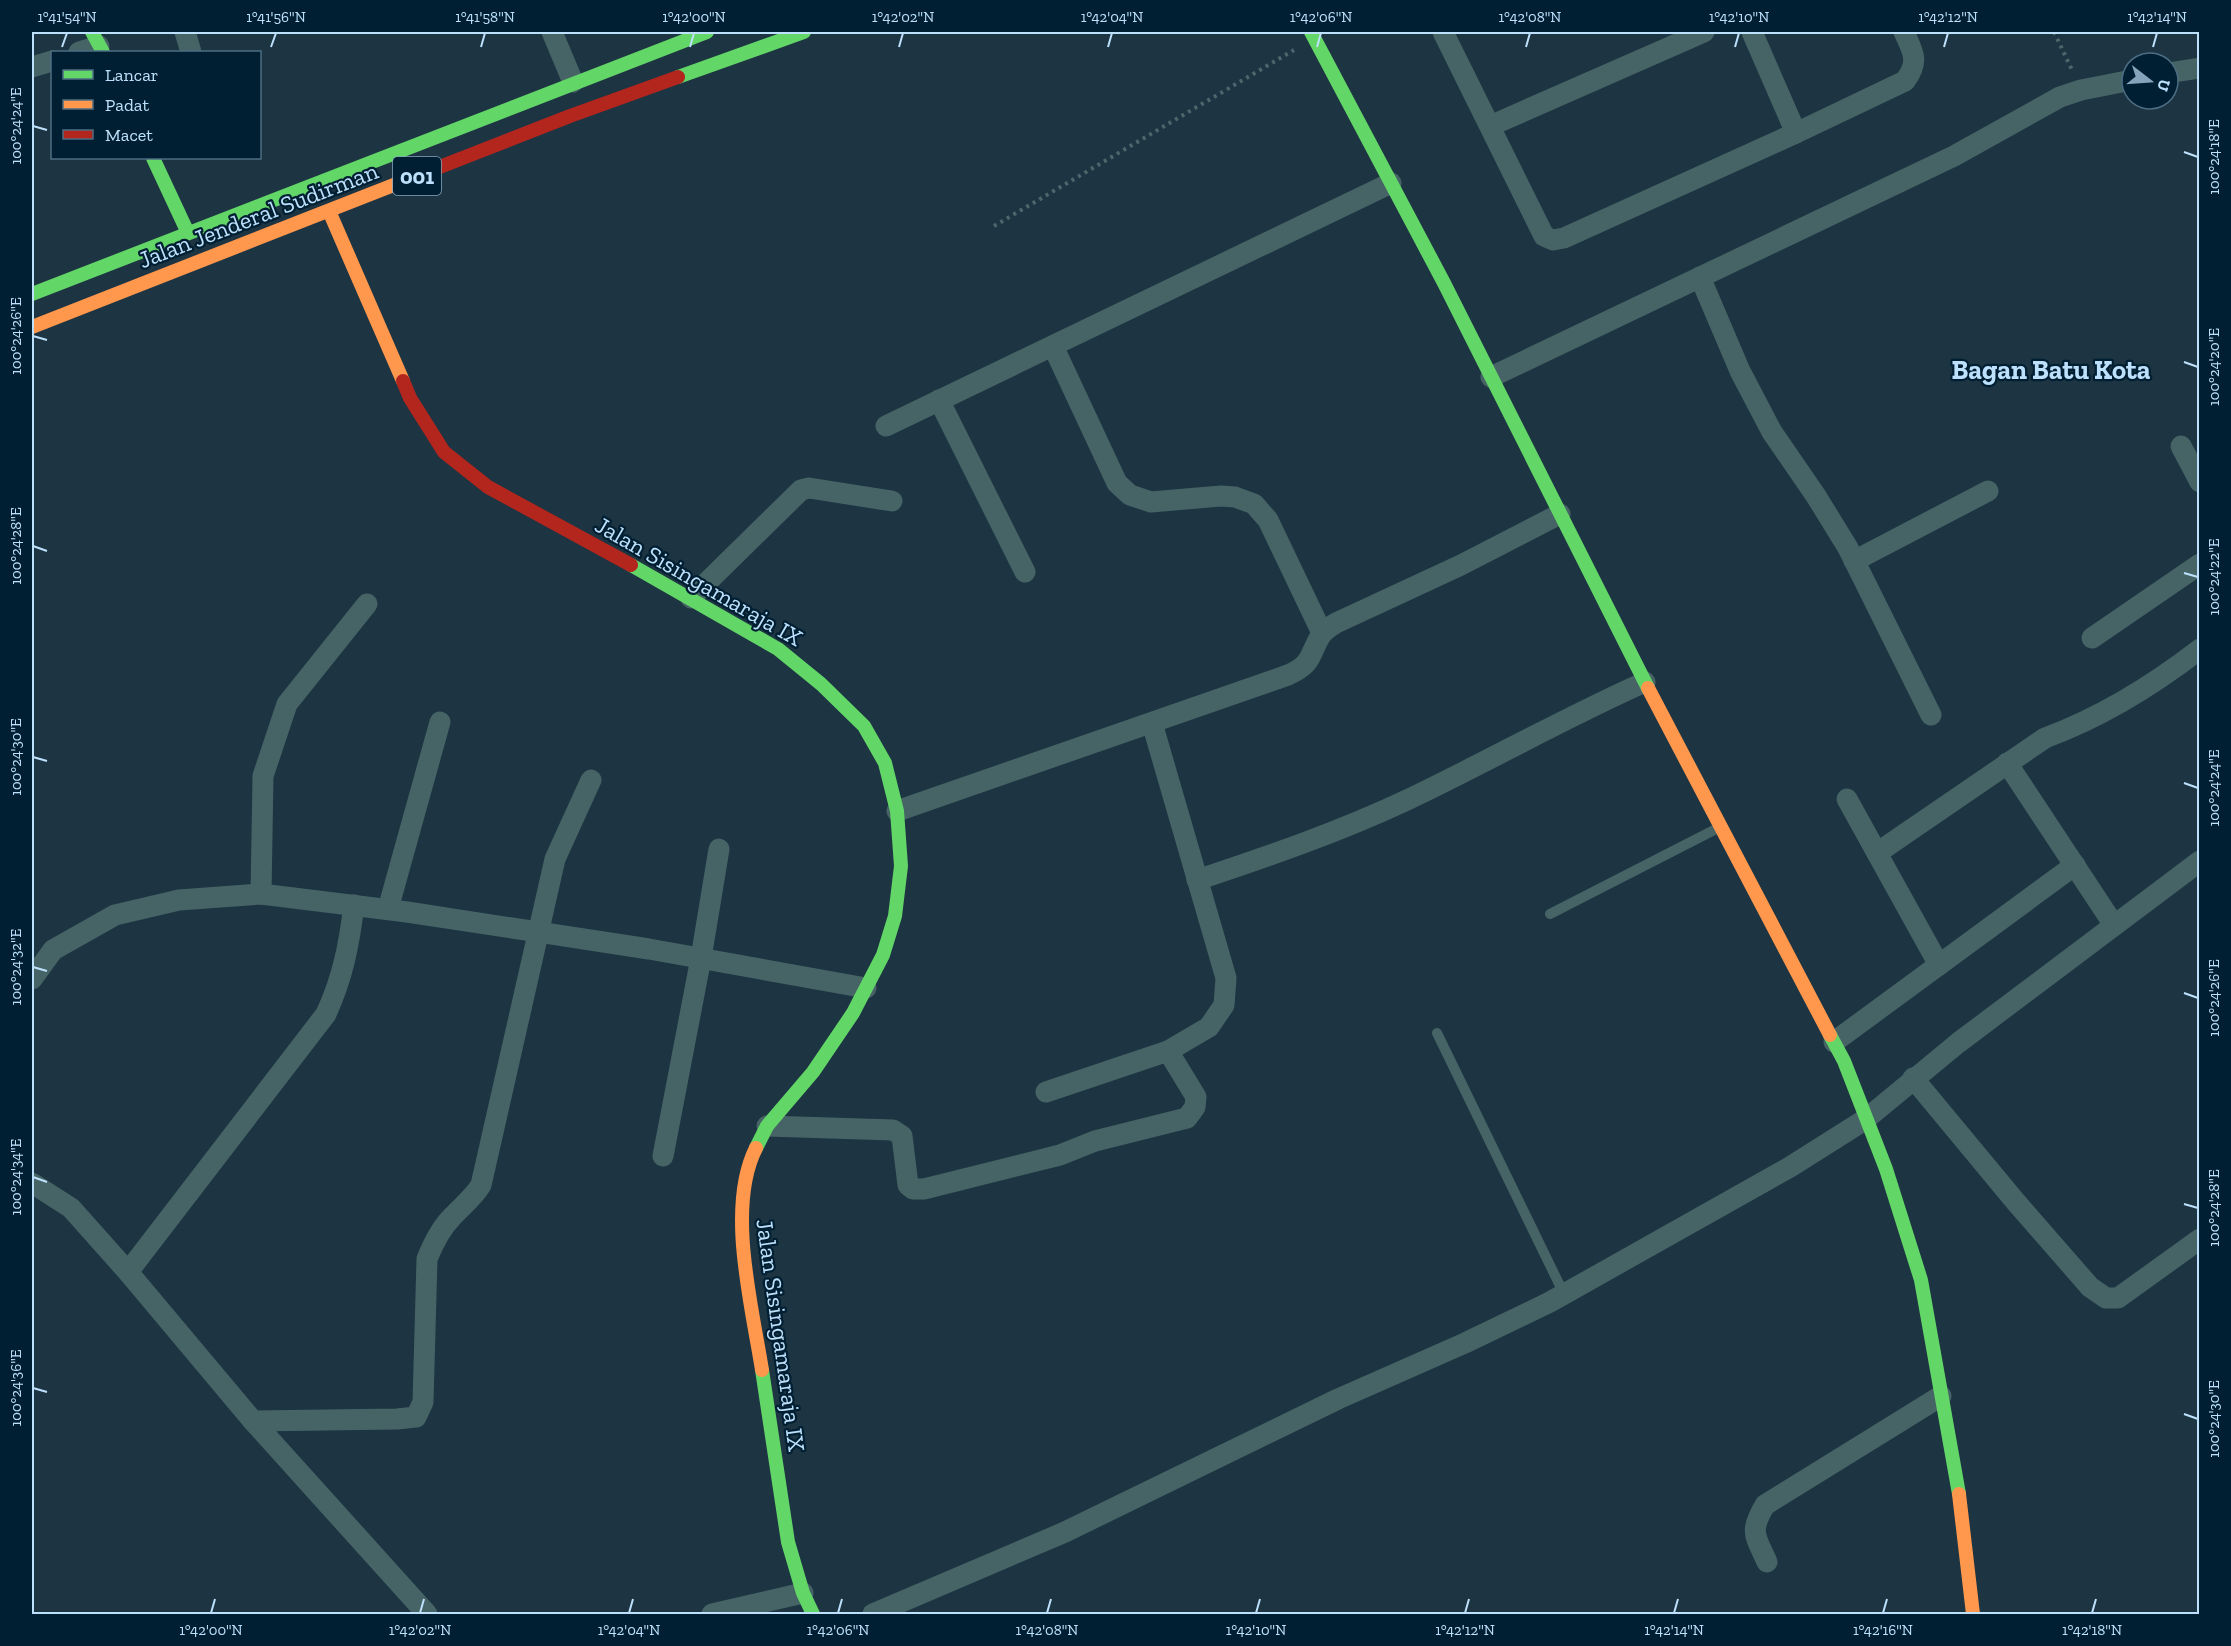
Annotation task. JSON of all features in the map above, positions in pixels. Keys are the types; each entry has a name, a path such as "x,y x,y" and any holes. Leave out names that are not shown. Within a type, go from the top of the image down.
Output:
{"main road":[{"name":"Jalan Jenderal Sudirman","path":"32,294 573,82 707,32"},
{"name":"Jalan Jenderal Sudirman","path":"32,327 570,116 804,32"},
{"path":"1313,34 1491,376 1645,682 1844,1061 1886,1169 1921,1280 1960,1502 1973,1614"},
{"path":"153,159 188,233"},
{"name":"Jalan Sisingamaraja IX","path":"329,211 410,398 444,452 488,487 691,598 778,649 821,684 864,726 885,763 897,811 901,866 895,916 883,955 854,1013 813,1072 767,1126 749,1161 743,1184 744,1262 788,1542 803,1593 813,1614"}],"street":[{"path":"185,32 191,51"},
{"path":"552,32 573,82"},
{"path":"1443,32 1544,236 1553,240 1564,238 1905,81 1914,70 1915,56 1904,32"},
{"path":"1490,126 1704,32"},
{"path":"1752,32 1796,133"},
{"path":"81,51 98,43"},
{"path":"32,68 51,61"},
{"path":"2180,71 2199,68"},
{"path":"1491,376 1954,156 2060,97 2081,90 2120,82"},
{"path":"886,426 1391,183"},
{"path":"1700,277 1740,371 1772,432 1816,496 1854,561 1931,715"},
{"path":"1053,346 1117,483 1130,495 1151,502 1221,496 1235,497 1254,504 1268,520 1322,633"},
{"path":"939,400 1025,572"},
{"path":"2181,446 2199,482"},
{"path":"691,598 801,490 809,488 892,501"},
{"path":"1854,561 1988,490"},
{"path":"897,811 1302,669 1309,662 1322,633 1336,623 1461,565 1560,514"},
{"path":"2092,638 2199,564"},
{"path":"261,894 263,776 287,704 367,604"},
{"path":"1877,853 2045,738 2074,727 2112,708 2164,676 2199,649"},
{"path":"1197,880 1315,839 1407,800 1581,710 1645,682"},
{"path":"388,909 440,722"},
{"path":"1046,1092 1168,1051 1209,1028 1224,1005 1226,978 1152,723"},
{"path":"2007,763 2114,925"},
{"path":"253,1421 416,1417 423,1402 427,1259 433,1243 450,1218 473,1197 481,1185 555,859 591,780"},
{"path":"1847,799 1939,965"},
{"path":"663,1156 701,958 718,849"},
{"path":"873,1614 1065,1532 1338,1399 1465,1343 1564,1294 1790,1167 1866,1119 1913,1078 2199,861"},
{"path":"1834,1042 2075,865"},
{"path":"32,979 52,950 115,915 179,900 261,894 388,909 540,932 866,988"},
{"path":"128,1272 326,1014 348,954 354,905"},
{"path":"767,1126 893,1131 902,1136 908,1185 913,1189 924,1189 1060,1155 1095,1141 1187,1118 1195,1107 1196,1097 1168,1051"},
{"path":"1913,1078 2090,1287 2106,1298 2118,1298 2199,1239"},
{"path":"32,1183 71,1208 253,1421 427,1614"},
{"path":"1767,1562 1754,1529 1765,1505 1941,1396"},
{"path":"712,1614 803,1593"}],"lane":[{"path":"1550,914 1720,827"},
{"path":"1437,1032 1564,1294"}],"path":[{"path":"2054,32 2081,90"},
{"path":"994,226 1313,34"}],"traffic: fast":[{"path":"92,32 102,51"},
{"path":"32,294 707,32"},
{"path":"678,77 804,32"},
{"path":"1311,32 1444,283 1648,688"},
{"path":"153,159 188,233"},
{"path":"631,565 778,649 821,684 864,726 885,763 897,811 901,866 895,916 883,955 853,1013 813,1072 767,1126 756,1148"},
{"path":"1830,1035 1844,1061 1886,1169 1921,1280 1959,1494"},
{"path":"762,1370 788,1542 803,1593 813,1614"}],"traffic: slow":[{"path":"32,327 409,179"},
{"path":"329,211 403,381"},
{"path":"1648,688 1830,1035"},
{"path":"756,1148 747,1172 742,1227 748,1287 762,1370"},
{"path":"1959,1494 1973,1614"}],"traffic: jam":[{"path":"409,179 570,116 678,77"},
{"path":"403,381 410,398 444,452 488,487 631,565"}],"district":[{"name":"Bagan Batu Kota","path":"2051,370"}]}
